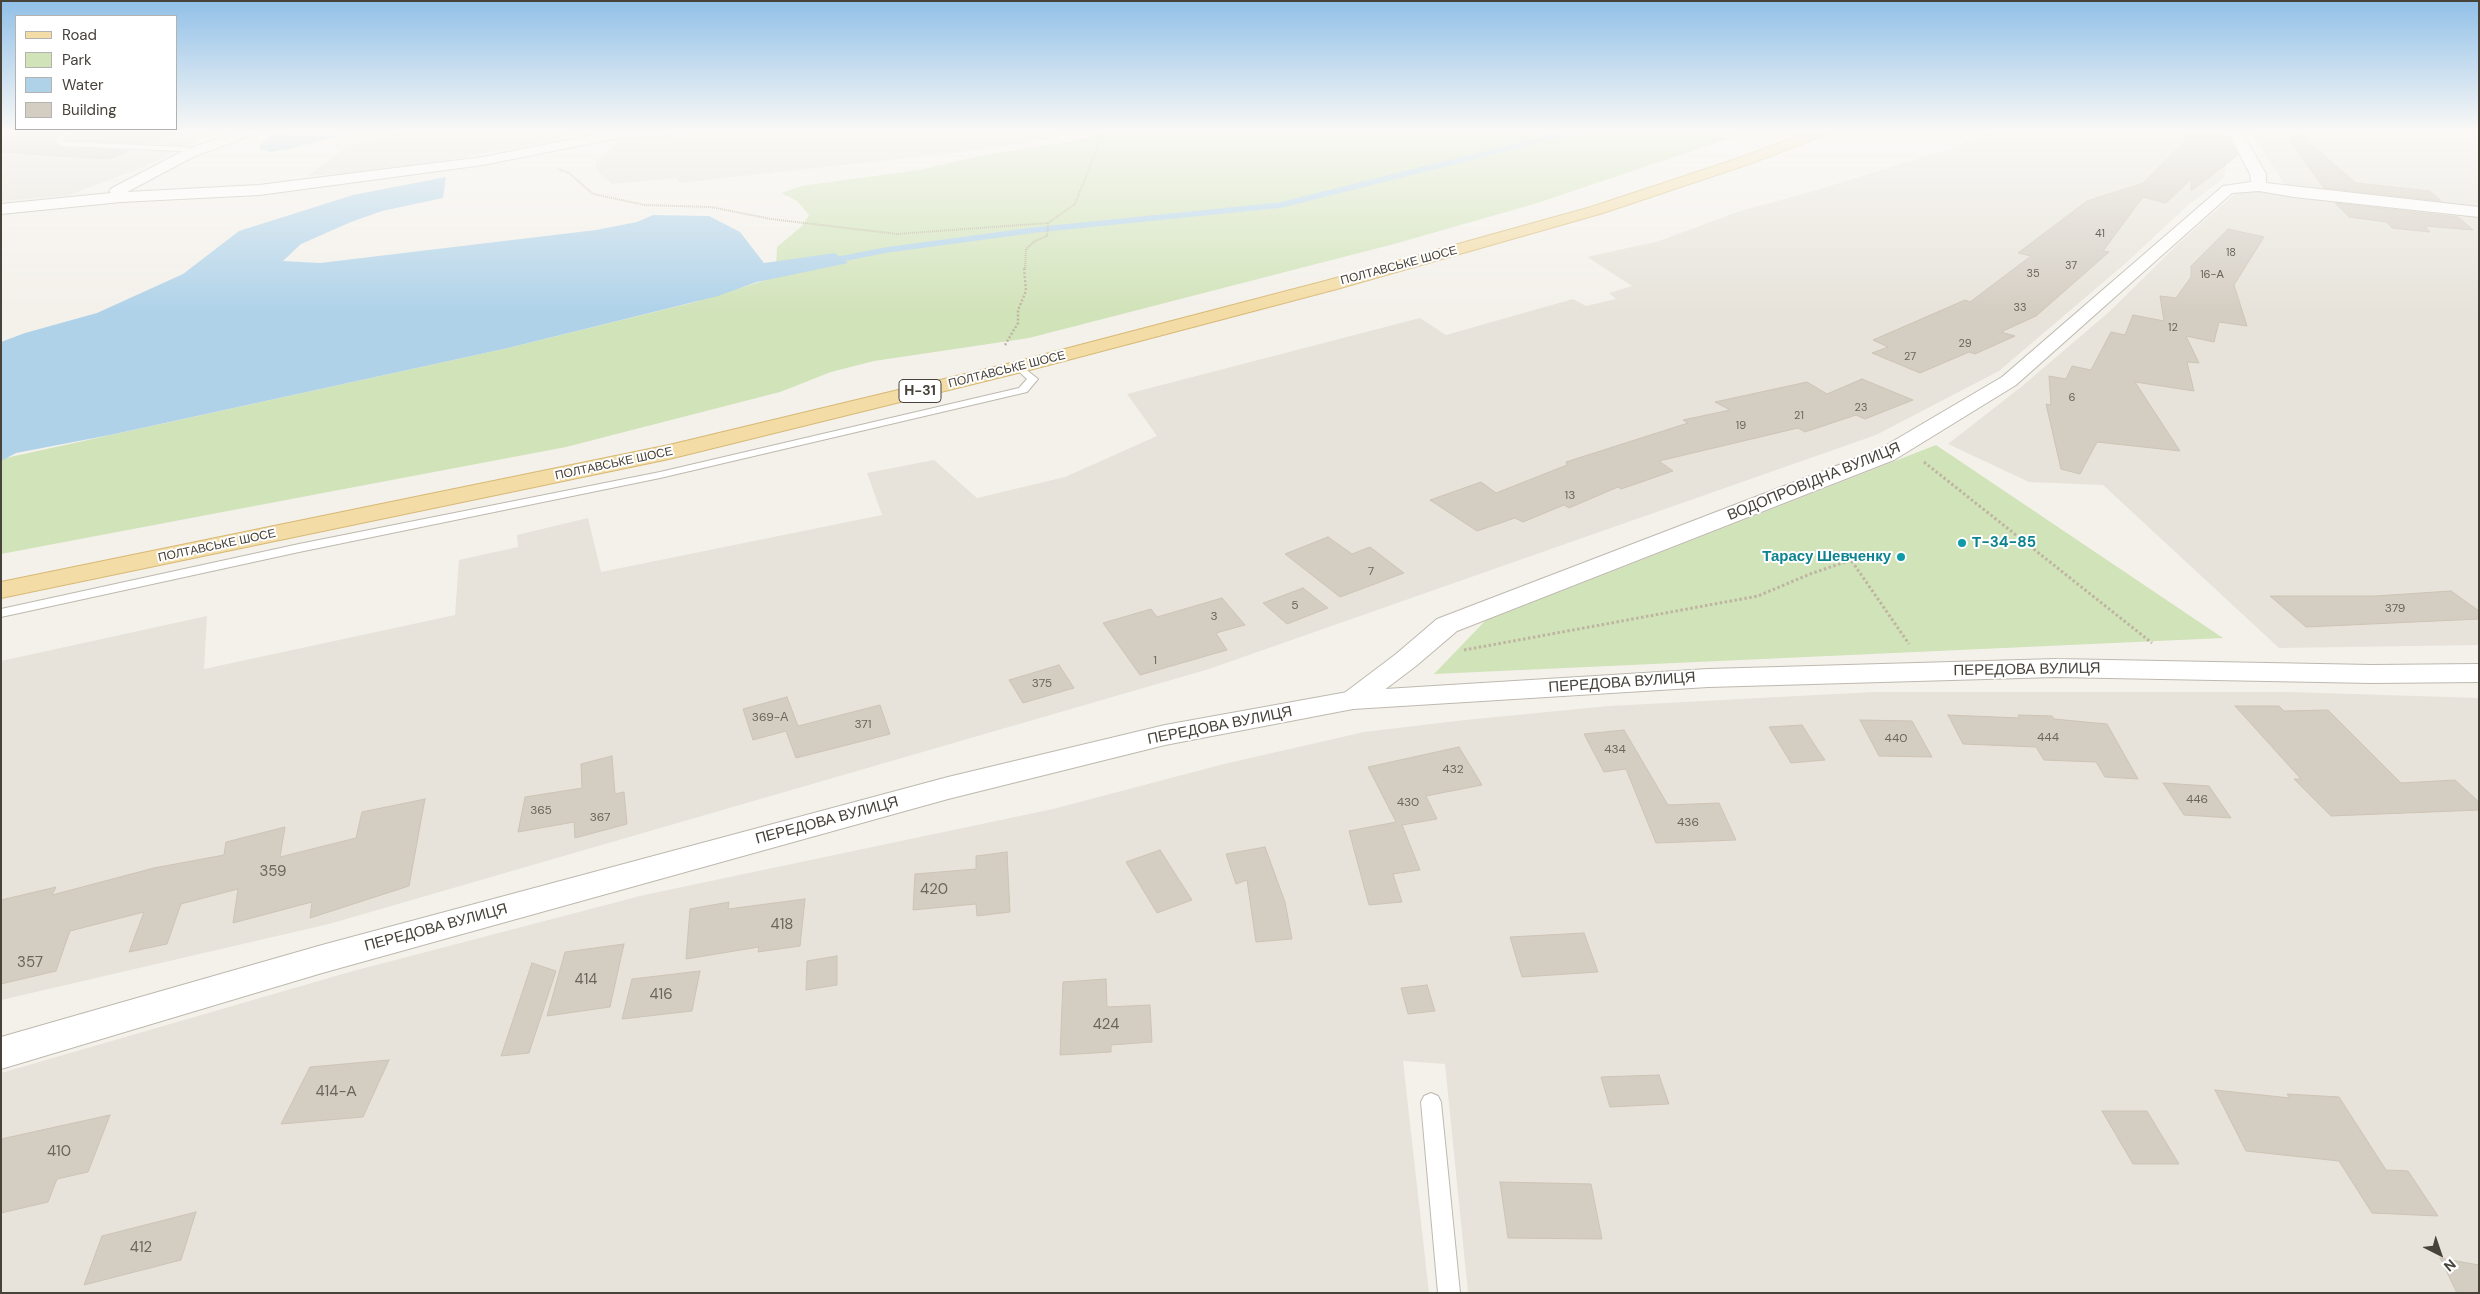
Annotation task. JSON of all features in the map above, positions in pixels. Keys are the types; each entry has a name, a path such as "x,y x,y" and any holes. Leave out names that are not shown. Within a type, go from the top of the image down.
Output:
{"main road":[{"name":"ПОЛТАВСЬКЕ ШОСЕ","path":"1,590 631,460 1019,367 1331,285 1596,210 1652,191"}],"street":[{"path":"99,198 114,191"},
{"path":"1,209 99,198 231,191"},
{"name":"ВОДОПРОВІДНА ВУЛИЦЯ","path":"1353,700 1406,660 1447,625 1886,455 1904,446 2009,381 2226,191"},
{"name":"ВОДОПРОВІДНА ВУЛИЦЯ","path":"2291,191 2479,212"},
{"name":"ПЕРЕДОВА ВУЛИЦЯ","path":"1,1053 322,959 948,788 1165,735 1353,700 1708,678 1928,671 2056,668 2372,674 2479,673"}],"lane":[{"path":"1,613 298,548 660,475 1023,390 1033,379 1019,367"},
{"path":"1432,1102 1449,1293"}],"path":[{"path":"590,191 593,194 645,205 711,208 771,219 898,234 1048,223 1075,204 1080,191"},
{"path":"1019,367 1004,349 1018,323 1018,310 1026,291 1024,261 1026,249 1035,241 1047,236 1048,223"},
{"path":"1904,446 2187,670"},
{"path":"1455,652 1758,596 1810,574 1851,560 1928,671"}],"shaded area":[{"path":"1,191 79,191 67,196 1,201"},
{"path":"1812,191 2206,191 2187,206 2127,262 1999,371 1876,435 1209,669 329,924 1,1000 1,661 207,616 204,669 455,615 459,560 518,547 517,535 588,518 601,572 882,515 867,473 934,460 977,498 1065,477 1157,436 1127,394 1420,318 1446,335 1573,299 1586,306 1616,299 1609,293 1632,286 1587,257 1659,241 1740,211"},
{"path":"2261,191 2479,213 2479,645 2279,648 2103,485 2029,482 1948,444 2021,387 2109,312 2181,241 2236,193"},
{"path":"2344,191 2479,191 2479,206"},
{"path":"1873,692 2291,692 2479,698 2479,1293 1468,1293 1445,1064 1403,1061 1429,1293 1,1293 1,1073 353,971 644,895 1053,809 1224,764 1364,732 1609,706"}],"green space":[{"path":"786,191 1572,191 1394,244 1029,338 874,361 831,372 780,392 566,447 1,554 1,459 508,348 695,302 766,280 776,266 777,247 802,226 809,215 797,201 781,193"},
{"path":"1936,445 2223,638 1434,674 1485,621"}],"water":[{"path":"372,191 444,191 443,198 382,211 351,222 301,244 283,261 320,263 596,230 637,222 653,215 709,216 740,232 764,263 835,253 848,263 757,282 718,296 508,348 110,435 16,453 1,461 1,342 25,333 97,313 183,274 239,231 353,195"}],"building":[{"path":"2117,191 2178,191 2166,203 2143,197 2103,251 2109,252 2036,316 2001,332 2015,336 1975,354 1969,352 1920,373 1872,353 1888,347 1873,340 1965,300 1970,302 2031,256 2018,253 2087,201"},
{"path":"2354,191 2430,191 2441,201"},
{"path":"2335,203 2458,217 2473,230 2425,226 2430,232 2392,228 2387,222 2349,217"},
{"path":"2228,229 2264,237 2234,285 2247,326 2219,322 2214,342 2186,336 2199,363 2187,362 2194,391 2135,382 2180,451 2097,442 2080,474 2061,469 2046,404 2051,405 2049,376 2066,379 2072,366 2091,370 2111,332 2125,335 2133,315 2164,321 2160,296 2176,298 2191,277 2191,266"},
{"path":"1862,379 1913,400 1865,419 1856,415 1805,432 1798,428 1659,461 1673,471 1621,489 1618,487 1569,508 1564,505 1523,522 1515,518 1477,531 1430,500 1481,482 1496,493 1567,465 1566,462 1688,423 1683,420 1730,410 1715,402 1807,382 1827,394"},
{"path":"1328,537 1352,554 1370,547 1404,573 1340,597 1285,554"},
{"path":"1303,588 1328,608 1287,624 1263,603"},
{"path":"2451,591 2479,611 2479,619 2306,627 2270,596 2375,596"},
{"path":"1222,598 1245,625 1216,633 1227,650 1140,675 1103,623 1151,609 1157,617"},
{"path":"1059,665 1074,688 1023,703 1009,680"},
{"path":"787,697 798,726 880,705 890,734 796,758 786,731 753,740 743,709"},
{"path":"2235,706 2279,706 2284,711 2328,710 2401,783 2455,780 2479,802 2479,810 2331,816 2294,779 2301,779"},
{"path":"1948,715 2020,718 2018,715 2052,716 2054,719 2107,724 2138,779 2105,777 2096,762 2044,760 2036,747 1963,744"},
{"path":"1860,720 1912,721 1932,757 1879,756"},
{"path":"1802,725 1825,760 1791,763 1769,727"},
{"path":"1624,730 1668,805 1719,803 1736,840 1656,843 1626,769 1604,772 1584,734"},
{"path":"1459,747 1482,785 1426,796 1437,819 1402,825 1420,870 1393,874 1402,902 1369,905 1349,831 1396,822 1368,767"},
{"path":"612,756 615,794 624,792 627,824 575,838 574,822 518,832 525,797 582,788 581,764"},
{"path":"2163,783 2209,786 2231,818 2184,815"},
{"path":"425,799 409,886 310,918 312,902 233,923 238,889 181,904 167,944 129,952 144,912 70,931 56,971 1,984 1,900 56,887 52,895 154,868 224,855 226,842 285,827 280,857 356,838 362,812"},
{"path":"1265,847 1285,902 1292,939 1256,942 1247,880 1236,884 1226,854"},
{"path":"1160,850 1192,900 1157,913 1126,862"},
{"path":"1007,852 1010,912 977,916 976,904 913,910 915,874 976,869 976,856"},
{"path":"805,899 800,946 758,952 759,947 686,959 690,909 729,902 728,909"},
{"path":"1584,933 1598,972 1522,977 1510,937"},
{"path":"624,944 610,1007 547,1016 565,952"},
{"path":"837,956 837,985 806,990 807,961"},
{"path":"532,963 556,971 529,1053 501,1056"},
{"path":"700,971 692,1011 622,1019 632,979"},
{"path":"1106,979 1107,1007 1150,1005 1152,1042 1111,1045 1111,1052 1060,1055 1063,982"},
{"path":"1427,985 1435,1011 1408,1014 1401,988"},
{"path":"389,1060 363,1117 281,1124 310,1067"},
{"path":"1659,1075 1669,1104 1610,1107 1601,1077"},
{"path":"2215,1090 2290,1098 2287,1094 2339,1097 2386,1170 2408,1171 2438,1216 2372,1213 2339,1161 2246,1151"},
{"path":"2102,1111 2147,1111 2179,1164 2133,1164"},
{"path":"110,1115 88,1172 57,1179 48,1202 1,1213 1,1139"},
{"path":"1500,1182 1591,1184 1602,1239 1508,1238"},
{"path":"196,1212 181,1260 84,1285 102,1236"},
{"path":"2440,1258 2479,1265 2479,1293 2457,1293"}],"waterway":[{"path":"830,261 886,250 1035,230 1281,205 1335,191"}],"place":[{"name":"Т-34-85","path":"1962,543"},
{"name":"Тарасу Шевченку","path":"1901,557"}]}
